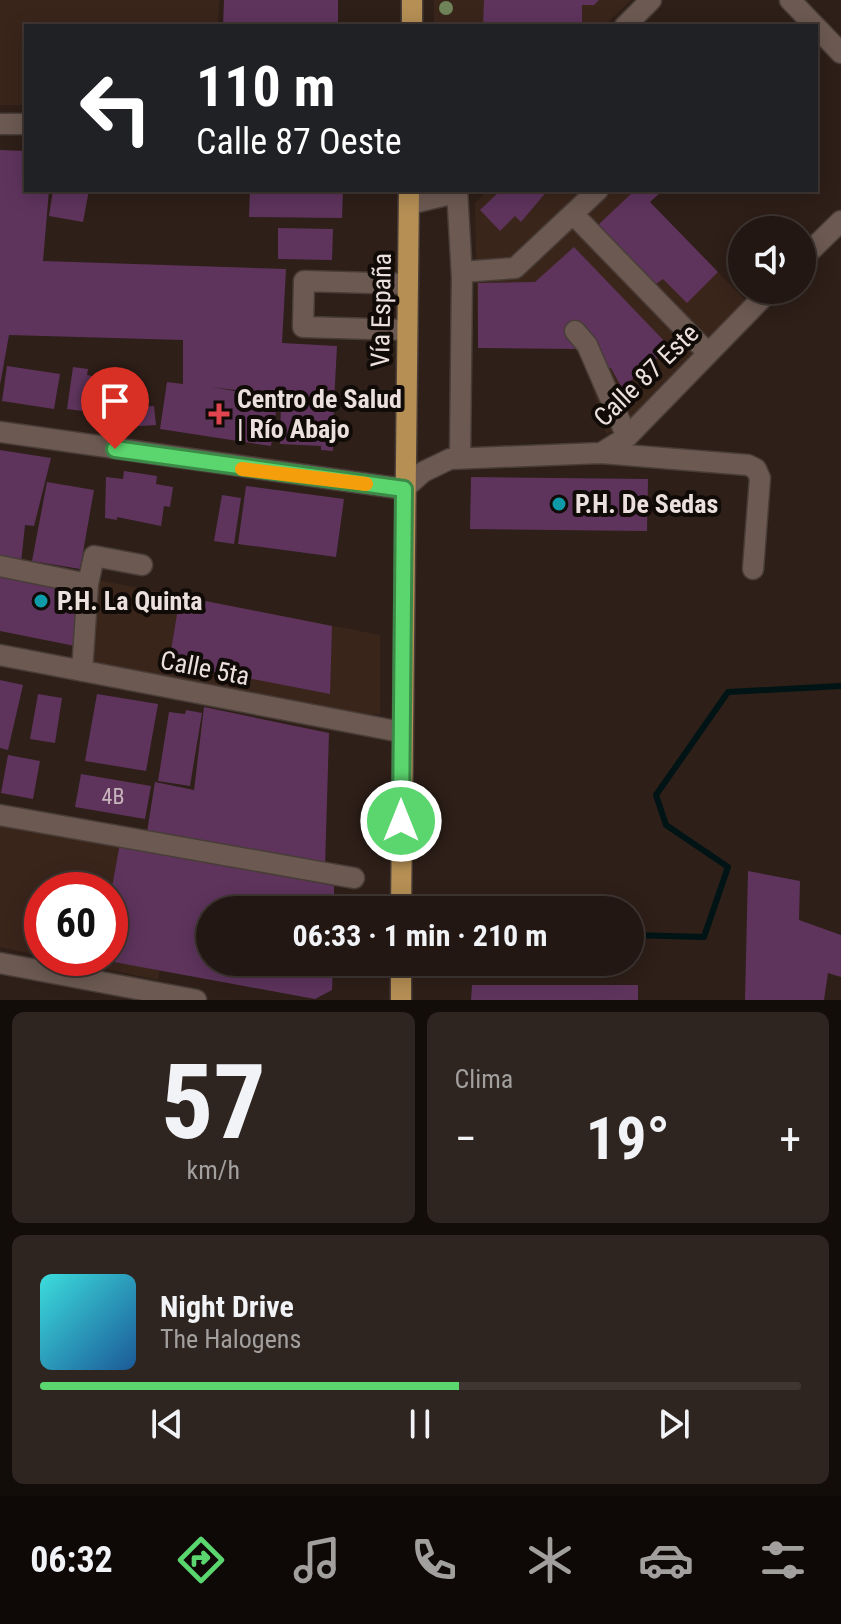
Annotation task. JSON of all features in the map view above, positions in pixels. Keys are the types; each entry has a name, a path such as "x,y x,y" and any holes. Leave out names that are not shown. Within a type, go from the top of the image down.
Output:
{"main road":[{"path":"412,0 412,24"},
{"name":"Vía España","path":"401,896 409,197"},
{"path":"401,976 401,1000"}],"street":[{"path":"627,24 651,0"},
{"path":"790,0 814,24"},
{"path":"818,28 841,53"},
{"path":"0,124 24,124"},
{"path":"409,197 447,195 452,192"},
{"path":"455,192 462,272 460,458"},
{"path":"462,272 515,268 596,192"},
{"path":"573,214 707,352"},
{"path":"816,245 841,221"},
{"path":"407,330 303,327 304,281 408,284"},
{"name":"Calle 87 Este","path":"404,489 436,463 460,458 601,453 627,437 756,304"},
{"path":"575,331 587,345 627,437"},
{"path":"0,432 404,489"},
{"path":"601,453 748,465 756,469 760,478 753,569"},
{"path":"82,671 88,584 94,556 142,565"},
{"path":"0,566 88,584"},
{"name":"Calle 5ta","path":"0,655 401,732"},
{"path":"0,815 354,878"},
{"path":"0,963 196,1000"}],"shaded area":[{"path":"0,0 219,0 218,24 24,24 24,105 0,105"},
{"path":"434,0 631,0 606,24 434,24"},
{"path":"486,192 661,192 650,202 728,282 728,304 743,304 629,424 606,434 581,349 478,348 475,203"},
{"path":"93,579 380,635 380,714 365,715 88,665"},
{"path":"0,822 182,854 158,980 128,974 128,872 24,872 24,952 0,947"}],"building":[{"path":"224,0 338,0 338,24 223,24"},
{"path":"484,0 599,0 594,5 582,5 582,24 483,24"},
{"path":"0,150 24,151 24,192 49,192 43,261 286,269 282,343 337,346 334,402 211,387 278,398 271,446 160,429 167,382 183,384 183,340 9,335 0,385"},
{"path":"53,192 89,192 83,222 49,216"},
{"path":"250,192 343,192 342,218 249,217"},
{"path":"499,192 546,192 521,222 515,216 500,231 480,210"},
{"path":"633,192 661,192 650,202 718,272 687,303 663,279 652,287 596,227"},
{"path":"278,228 333,229 332,260 278,259"},
{"path":"574,247 670,347 622,388 611,368 604,369 581,349 478,348 478,283 535,282"},
{"path":"7,366 60,374 54,409 2,401"},
{"path":"73,367 88,369 87,375 103,378 98,413 67,409"},
{"path":"281,402 334,403 333,451 321,450 321,446 280,444"},
{"path":"154,406 156,425 124,427 123,408"},
{"path":"0,450 51,458 34,526 25,525 21,563 0,560"},
{"path":"124,471 157,476 156,484 173,487 170,507 164,506 161,526 117,517 117,520 105,518 106,477 123,479"},
{"name":"P.H. De Sedas","path":"471,477 648,479 647,531 470,529"},
{"path":"47,482 94,490 80,569 32,561"},
{"path":"246,486 344,499 336,557 238,544"},
{"path":"222,495 241,498 234,544 214,541"},
{"name":"P.H. La Quinta","path":"0,570 85,587 75,646 0,631"},
{"path":"180,596 332,626 330,694 169,663"},
{"path":"0,680 23,685 8,750 0,748"},
{"path":"38,694 62,698 55,743 30,739"},
{"path":"97,694 158,704 146,771 85,761"},
{"path":"204,707 329,733 325,867 147,832 155,782 194,790"},
{"path":"186,710 202,713 190,786 158,781 169,712 185,714"},
{"path":"8,755 40,761 33,799 1,793"},
{"path":"81,774 151,786 145,819 75,807"},
{"path":"120,843 316,875 316,882 334,886 334,896 196,896 196,976 332,976 332,990 315,999 128,965 128,872 115,872"},
{"path":"748,871 800,881 799,920 841,935 841,977 828,973 824,1000 745,1000"},
{"path":"472,985 638,985 638,1000 471,1000"}],"waterway":[{"path":"644,935 704,937 728,867 666,825 656,795 728,692 841,686"}],"slow traffic":[{"path":"242,469 366,484"}],"place":[{"name":"Centro de Salud | Río Abajo","path":"219,414"},
{"name":"P.H. De Sedas","path":"559,504"},
{"name":"P.H. La Quinta","path":"41,601"}],"route":[{"path":"115,449 404,489 401,821"}]}
